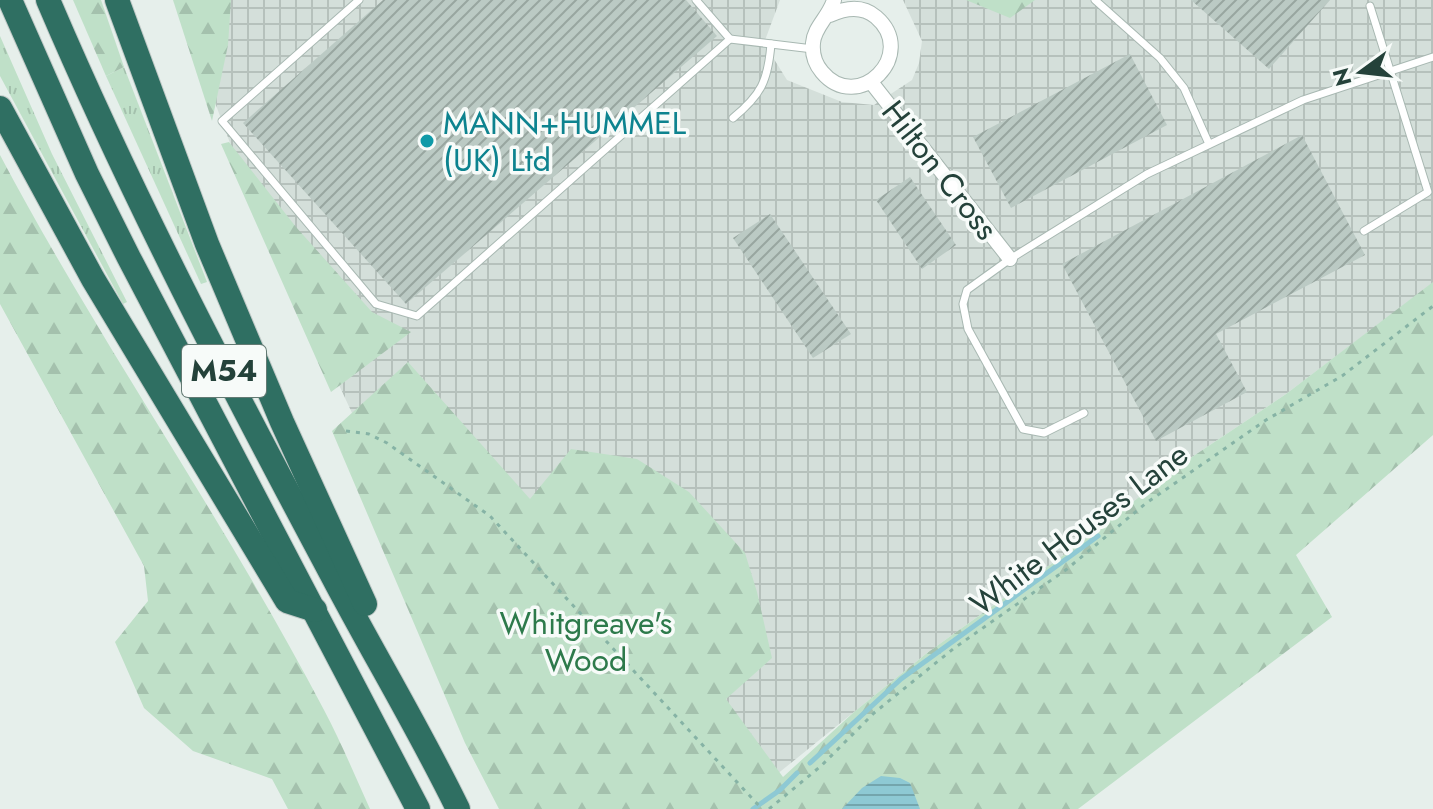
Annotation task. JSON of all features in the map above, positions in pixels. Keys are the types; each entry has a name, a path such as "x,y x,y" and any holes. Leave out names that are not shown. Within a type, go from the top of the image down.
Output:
{"highway":[{"name":"M54","path":"10,0 80,160 115,230 418,809"},
{"name":"M54","path":"48,0 114,149 215,353 357,623 420,731 458,809"},
{"name":"M54","path":"117,0 207,244 322,514 388,648 420,731"},
{"path":"0,108 93,279 287,601 315,610"}],"street":[{"name":"Hilton Cross","path":"832,7 872,8 884,25 890,40 890,54 882,72 871,82 849,87 836,84 818,69 813,49 814,35 832,7"},
{"name":"Hilton Cross","path":"871,82 1010,259"}],"lane":[{"path":"359,0 222,121 376,304 417,316 730,39"},
{"path":"696,0 730,39 813,49"},
{"path":"1095,0 1160,58 1184,88 1209,144"},
{"path":"1364,231 1428,192 1370,6"},
{"path":"733,118 754,100 769,73 771,44"},
{"path":"1084,413 1044,433 1023,429 968,329 963,304 967,290 1010,259 1147,174 1303,100 1433,57"}],"path":[{"name":"White Houses Lane","path":"769,809 821,766 874,713 953,649 1067,569 1145,504 1266,420 1342,376 1433,306"},
{"path":"346,431 369,434 387,443 490,516 762,809"}],"shaded area":[{"path":"177,0 780,0 764,43 787,80 842,102 874,105 912,80 919,63 922,41 903,0 1433,0 1433,283 1286,394 1180,465 1079,544 927,653 734,809 352,413 243,178"}],"green space":[{"path":"73,0 101,0 124,67 106,76"},
{"path":"173,0 231,0 228,45 212,121"},
{"path":"966,0 1035,0 1010,18"},
{"path":"0,36 52,154 127,302 123,304 0,76"},
{"path":"124,67 207,282 201,284 106,76"},
{"path":"229,142 296,227 372,312 411,332 331,392 221,144"},
{"path":"0,155 79,295 286,639 330,722 370,809 288,809 272,779 193,751 144,708 115,642 148,601 144,566 0,304"},
{"name":"Whitgreave's Wood","path":"1433,282 1433,435 1296,555 1332,617 1078,809 499,809 465,743 332,431 408,362 530,499 571,449 637,459 689,492 745,553 772,658 726,699 783,777 854,712 927,653 1079,544 1180,465 1286,394"}],"water":[{"path":"881,776 900,778 910,783 920,809 842,809 862,788"}],"building":[{"name":"MANN+HUMMEL (UK) Ltd","path":"383,0 686,0 717,36 406,304 243,123"},
{"path":"1191,0 1330,0 1269,69"},
{"path":"1130,54 1167,125 1011,208 973,137"},
{"path":"1302,135 1365,255 1216,334 1247,392 1156,441 1062,264"},
{"path":"910,177 956,245 922,269 876,200"},
{"path":"770,214 851,334 813,358 733,238"}],"waterway":[{"path":"810,763 901,679 1098,536"},
{"path":"753,809 797,773"}],"place":[{"name":"MANN+HUMMEL (UK) Ltd","path":"427,141"}]}
